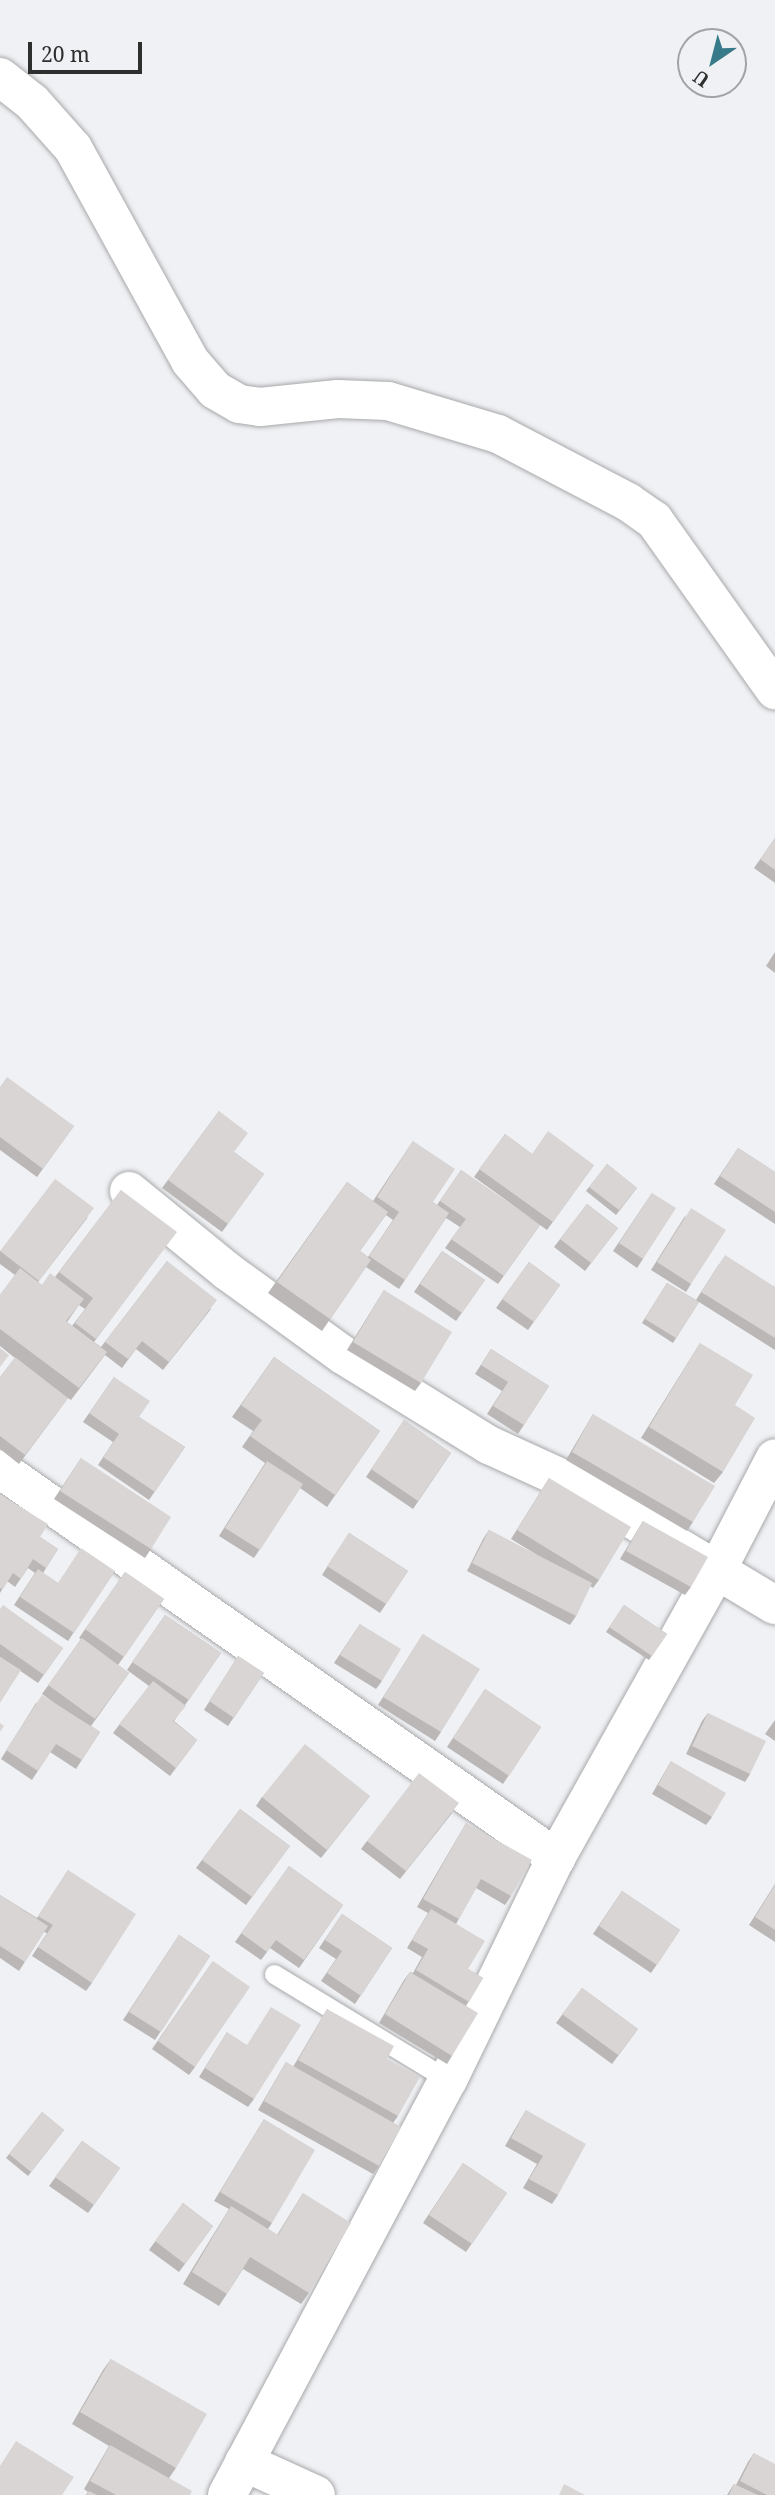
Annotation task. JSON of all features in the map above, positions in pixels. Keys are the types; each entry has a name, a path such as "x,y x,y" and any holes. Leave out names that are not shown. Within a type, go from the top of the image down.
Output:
{"street":[{"path":"0,77 32,102 73,148 190,361 215,390 239,404 260,407 338,399 388,401 498,434 628,502 653,520 775,690"},
{"path":"129,1191 227,1271 343,1355 489,1445 570,1482 775,1605"},
{"path":"227,2495 448,2080 556,1858 716,1572 775,1458"},
{"path":"0,1469 556,1858"},
{"path":"244,2462 316,2495"}],"lane":[{"path":"274,1974 448,2080"}],"building":[{"path":"775,838 775,870 760,859"},
{"path":"7,1077 74,1126 43,1169 0,1137 0,1087"},
{"path":"219,1111 248,1133 234,1152 264,1174 228,1224 168,1180"},
{"path":"548,1131 594,1165 553,1222 479,1169 505,1134 532,1154"},
{"path":"413,1141 455,1169 433,1202 449,1213 405,1280 369,1256 399,1212 377,1197"},
{"path":"738,1148 775,1172 775,1212 720,1176"},
{"path":"607,1164 637,1188 619,1210 589,1187"},
{"path":"461,1170 540,1225 504,1276 451,1239 466,1219 440,1201"},
{"path":"55,1179 94,1208 39,1281 0,1251"},
{"path":"347,1182 388,1212 360,1251 371,1260 330,1319 277,1282"},
{"path":"121,1190 177,1232 96,1339 75,1323 93,1298 59,1272"},
{"path":"652,1193 676,1208 643,1259 619,1243"},
{"path":"587,1204 618,1228 591,1263 560,1239"},
{"path":"691,1208 726,1230 691,1284 657,1262"},
{"path":"442,1251 485,1280 462,1313 420,1284"},
{"path":"725,1255 775,1287 775,1338 701,1292"},
{"path":"167,1261 217,1300 169,1362 142,1341 128,1359 105,1342"},
{"path":"529,1262 560,1285 534,1322 502,1299"},
{"path":"20,1268 42,1285 50,1273 84,1299 66,1321 107,1352 79,1388 0,1329 0,1295"},
{"path":"667,1283 699,1302 676,1338 645,1319"},
{"path":"384,1290 452,1332 421,1383 353,1342"},
{"path":"700,1343 753,1375 735,1405 755,1418 723,1472 649,1427"},
{"path":"0,1348 9,1355 0,1367"},
{"path":"491,1349 549,1386 524,1425 493,1406 508,1382 481,1365"},
{"path":"15,1357 68,1398 25,1455 0,1436 0,1377"},
{"path":"274,1357 380,1431 335,1495 250,1436 262,1420 241,1405"},
{"path":"114,1377 150,1401 139,1417 185,1447 155,1492 103,1457 119,1434 89,1413"},
{"path":"593,1414 715,1486 693,1522 572,1452"},
{"path":"404,1420 451,1453 418,1501 371,1469"},
{"path":"81,1458 171,1517 151,1549 60,1491"},
{"path":"267,1461 303,1484 260,1550 225,1528"},
{"path":"549,1478 631,1527 599,1580 517,1530"},
{"path":"1,1495 48,1524 40,1537 58,1549 46,1568 33,1559 21,1579 13,1573 3,1589 0,1588"},
{"path":"643,1521 708,1557 691,1587 626,1551"},
{"path":"489,1530 592,1583 576,1616 472,1563"},
{"path":"349,1533 408,1571 386,1604 327,1566"},
{"path":"81,1548 115,1571 74,1633 20,1597 38,1569 58,1583"},
{"path":"125,1572 164,1599 124,1657 85,1629"},
{"path":"3,1605 63,1648 44,1675 0,1644 0,1609"},
{"path":"624,1605 667,1634 652,1656 609,1627"},
{"path":"165,1615 221,1653 189,1700 132,1662"},
{"path":"360,1624 401,1649 382,1681 340,1655"},
{"path":"423,1634 480,1669 441,1732 383,1697"},
{"path":"82,1638 129,1673 95,1719 48,1685"},
{"path":"238,1656 264,1673 234,1718 209,1701"},
{"path":"0,1657 21,1670 0,1703"},
{"path":"153,1681 186,1706 173,1721 197,1740 176,1768 119,1724"},
{"path":"485,1689 541,1727 509,1776 453,1738"},
{"path":"42,1695 100,1732 82,1760 56,1744 38,1771 6,1750"},
{"path":"708,1713 766,1741 750,1774 692,1746"},
{"path":"305,1744 370,1796 327,1850 262,1797"},
{"path":"671,1761 726,1793 712,1817 658,1785"},
{"path":"419,1773 459,1803 406,1871 367,1841"},
{"path":"240,1809 290,1846 252,1897 202,1860"},
{"path":"466,1823 532,1860 511,1896 481,1879 459,1919 423,1899"},
{"path":"289,1866 343,1905 304,1960 276,1940 267,1952 241,1933"},
{"path":"68,1870 136,1914 92,1983 38,1947 53,1925 38,1916"},
{"path":"775,1885 775,1930 755,1917"},
{"path":"622,1891 680,1930 657,1965 599,1926"},
{"path":"0,1895 48,1926 25,1962 0,1946"},
{"path":"431,1909 485,1941 468,1969 483,1978 469,2002 416,1970 428,1949 412,1940"},
{"path":"342,1914 392,1948 361,1996 327,1973 342,1951 325,1940"},
{"path":"179,1935 210,1956 161,2032 129,2012"},
{"path":"213,1961 250,1987 195,2067 158,2041"},
{"path":"410,1972 478,2013 452,2056 385,2014"},
{"path":"582,1988 638,2029 618,2055 562,2014"},
{"path":"271,2007 301,2025 254,2099 205,2068 227,2032 247,2045"},
{"path":"327,2009 394,2046 387,2059 420,2077 398,2116 298,2060"},
{"path":"286,2062 401,2127 379,2166 264,2101"},
{"path":"526,2110 586,2144 558,2195 529,2179 543,2156 511,2138"},
{"path":"42,2112 64,2130 31,2172 9,2154"},
{"path":"264,2119 315,2150 272,2223 220,2192"},
{"path":"82,2141 120,2168 94,2205 55,2177"},
{"path":"463,2163 507,2193 472,2244 429,2215"},
{"path":"303,2193 351,2223 309,2293 250,2257 227,2294 192,2272 231,2206 278,2235"},
{"path":"183,2203 213,2226 185,2264 155,2241"},
{"path":"111,2359 207,2414 176,2468 80,2412"},
{"path":"16,2441 74,2477 62,2495 0,2495 0,2466"},
{"path":"110,2445 192,2491 190,2495 116,2495 90,2481"},
{"path":"754,2453 775,2464 775,2495 767,2495 740,2481"},
{"path":"564,2484 585,2495 559,2495"},
{"path":"734,2484 758,2495 729,2495"}]}
